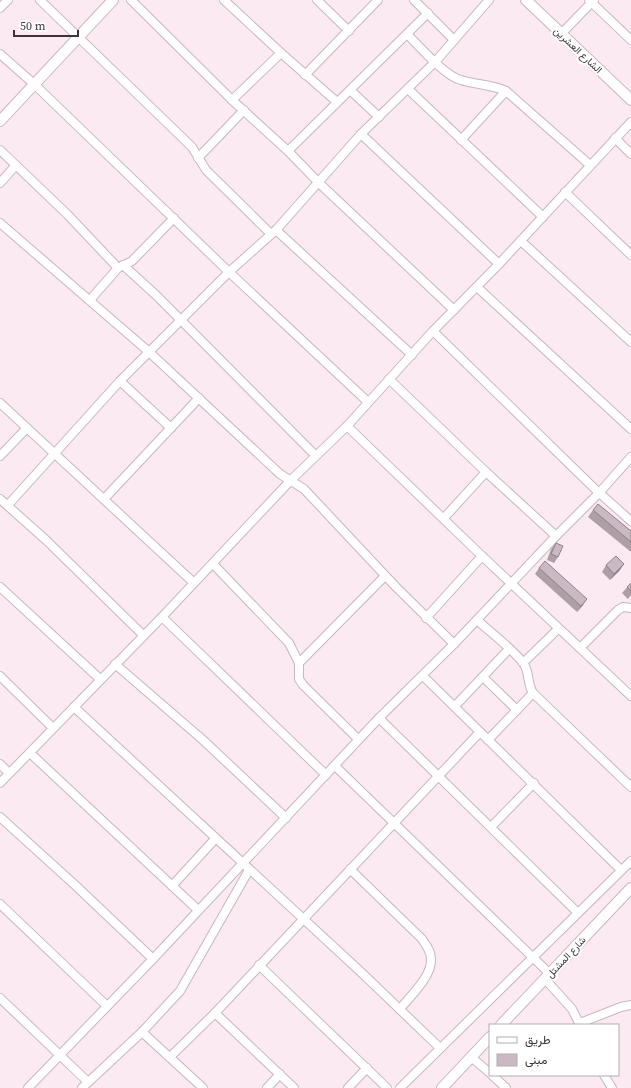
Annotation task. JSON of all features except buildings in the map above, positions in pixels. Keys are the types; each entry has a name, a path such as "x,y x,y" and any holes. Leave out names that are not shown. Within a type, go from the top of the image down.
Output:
{"street":[{"path":"0,8 8,0"},
{"path":"40,0 192,147 206,170 273,232 412,355"},
{"path":"0,121 113,0"},
{"path":"131,0 232,100 288,151 319,183 454,310"},
{"path":"224,0 305,75 337,102"},
{"path":"317,0 350,31"},
{"path":"305,75 350,31 378,0"},
{"path":"414,0 454,40"},
{"path":"8,505 148,351 229,272 273,232 319,183 361,134 435,62 489,0"},
{"name":"الشارع العشرين","path":"526,0 631,100"},
{"path":"561,34 591,1 631,40"},
{"path":"288,151 428,13"},
{"path":"407,34 435,62 461,80 490,85 506,91 590,165"},
{"path":"232,100 281,53"},
{"path":"0,54 34,84 229,272 368,402"},
{"path":"408,89 543,217"},
{"path":"350,90 380,117"},
{"path":"461,140 506,91"},
{"path":"198,158 244,110"},
{"path":"0,783 162,617 315,455 347,426 432,331 521,241 631,122"},
{"path":"361,134 499,264"},
{"path":"615,138 631,154"},
{"path":"0,150 121,266 180,320 315,455"},
{"path":"0,183 16,164"},
{"path":"565,192 631,255"},
{"path":"90,300 121,266 132,261 174,218"},
{"path":"0,223 148,351 280,474 299,485 318,503 385,576 454,644"},
{"path":"521,241 631,342"},
{"path":"477,287 631,429"},
{"path":"432,331 599,493 631,520"},
{"path":"389,379 486,472 556,536"},
{"path":"120,381 171,428"},
{"path":"104,499 199,398"},
{"path":"0,403 194,583"},
{"path":"347,426 558,629 631,696"},
{"path":"0,456 27,428"},
{"path":"28,1088 153,959 335,766 358,739 454,644 556,536 599,493 631,457"},
{"path":"444,518 486,472"},
{"path":"0,500 8,505 143,635"},
{"path":"426,618 482,556"},
{"path":"212,564 290,643 299,663 299,679 303,685 358,739"},
{"path":"299,663 385,576"},
{"path":"0,587 100,680"},
{"path":"580,648 618,610 623,607 631,608"},
{"path":"162,617 326,775"},
{"path":"476,620 523,663 529,674 529,685 533,693 631,787"},
{"path":"523,663 558,629"},
{"path":"455,706 509,649"},
{"path":"115,664 202,740 286,818"},
{"path":"0,676 53,728"},
{"path":"423,676 534,783 621,870"},
{"path":"483,677 517,710"},
{"path":"488,740 533,693"},
{"path":"74,707 400,1009 440,1048"},
{"path":"379,718 439,774 578,913"},
{"path":"170,1057 215,1013 480,732"},
{"path":"30,753 198,910"},
{"path":"0,764 9,774"},
{"path":"335,766 531,957 572,1009 580,1024 621,1007 631,1005"},
{"path":"491,827 534,783"},
{"path":"0,817 153,959"},
{"path":"172,886 215,839"},
{"path":"400,1088 531,957 631,860"},
{"path":"350,869 422,939 430,950 432,960 424,979 400,1009"},
{"path":"0,998 60,1056 85,1085 142,1032 169,1004 189,977 250,870"},
{"name":"شارع المشتل","path":"502,1024 631,888"},
{"path":"0,904 107,1006"},
{"path":"259,966 387,1088"},
{"path":"215,1013 294,1088"},
{"path":"142,1032 202,1088"},
{"path":"442,1088 489,1038"},
{"path":"471,1057 489,1072"},
{"path":"348,1088 367,1068"},
{"path":"267,1088 280,1074"},
{"path":"493,1076 506,1088"},
{"path":"605,1076 612,1088"}]}
